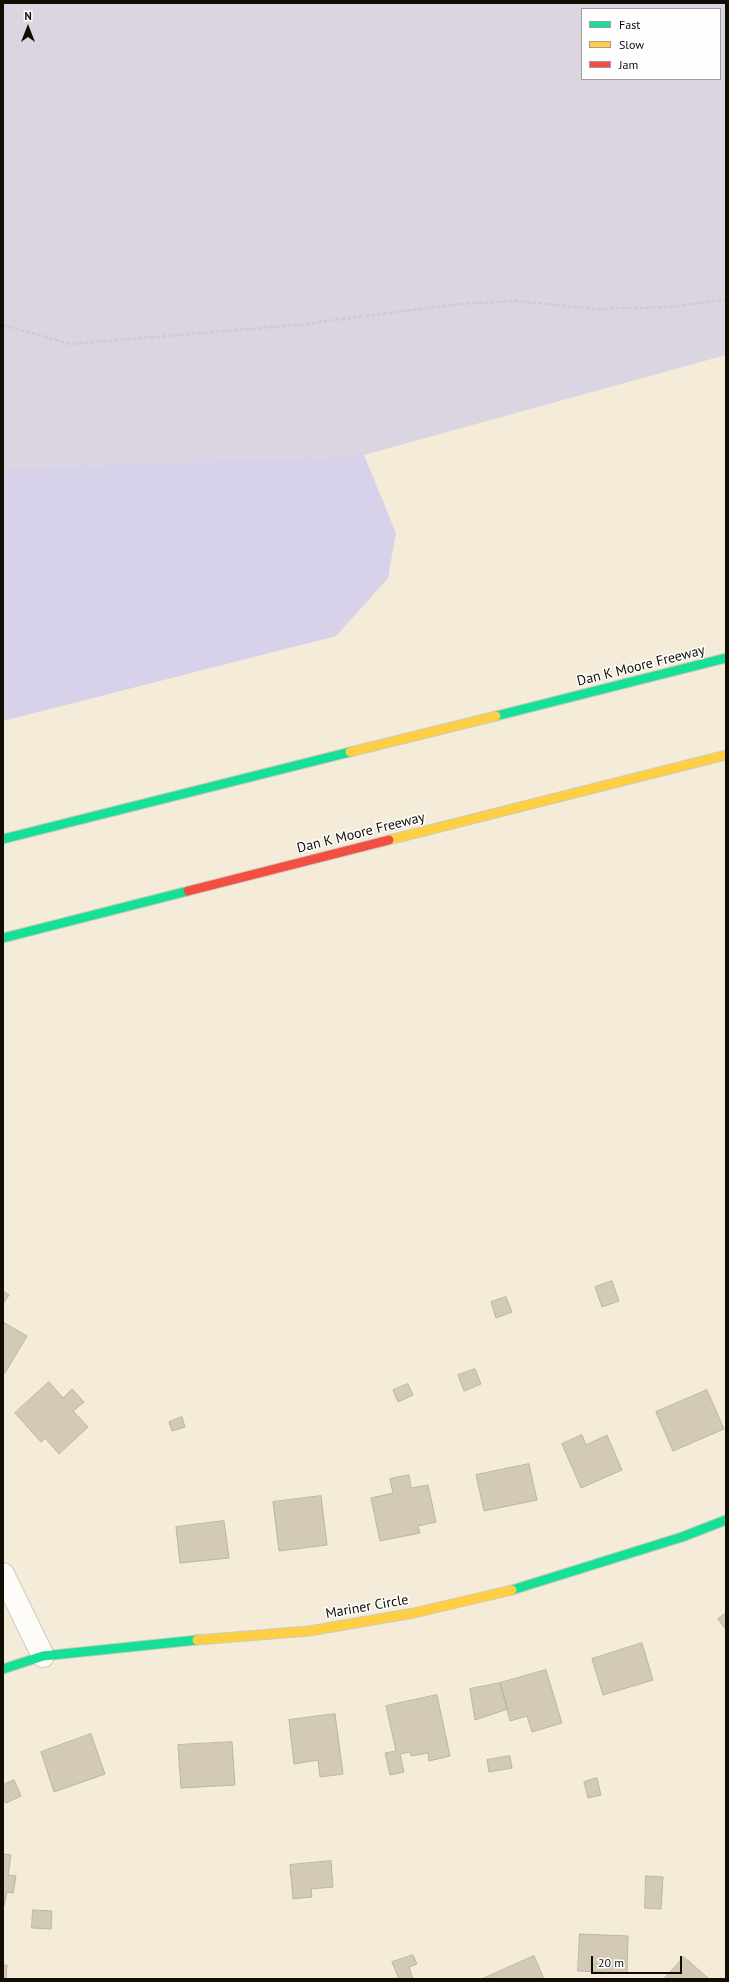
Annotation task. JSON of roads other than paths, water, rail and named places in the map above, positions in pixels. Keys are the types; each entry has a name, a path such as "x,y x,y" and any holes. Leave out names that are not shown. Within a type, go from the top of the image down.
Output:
{"main road":[{"name":"Dan K Moore Freeway","path":"3,839 525,710 726,658"},
{"name":"Dan K Moore Freeway","path":"3,938 726,755"},
{"name":"Mariner Circle","path":"3,1669 43,1656 136,1645 309,1631 414,1613 512,1590 682,1537 726,1520"}],"street":[{"path":"3,1574 43,1656"}]}
